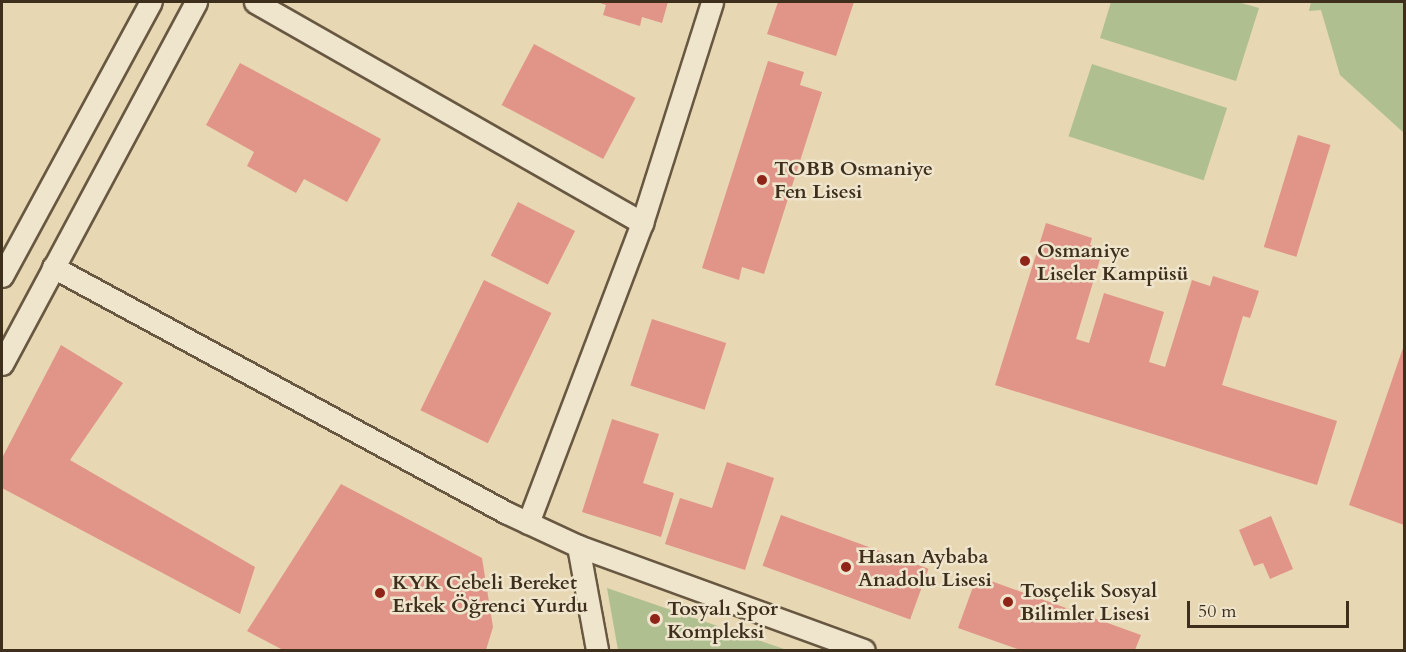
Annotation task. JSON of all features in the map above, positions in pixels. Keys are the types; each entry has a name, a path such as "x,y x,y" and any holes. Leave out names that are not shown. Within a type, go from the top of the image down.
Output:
{"street":[{"path":"2,276 151,2"},
{"path":"2,364 196,2"},
{"path":"255,2 642,223"},
{"path":"528,523 642,223 712,2"},
{"path":"53,267 528,523 578,546 864,651"},
{"path":"578,546 597,651"}],"green space":[{"path":"1111,2 1238,2 1259,8 1236,81 1100,38"},
{"path":"1311,2 1404,2 1404,133 1340,75 1321,10 1309,11"},
{"path":"1092,64 1227,108 1204,180 1069,136"},
{"name":"Tosyalı Spor Kompleksi","path":"607,588 787,650 618,650"}],"building":[{"path":"597,2 668,2 662,23 642,17 640,26 603,15 606,5"},
{"path":"778,2 854,2 836,56 767,34"},
{"path":"534,44 636,98 603,159 502,105"},
{"name":"TOBB Osmaniye Fen Lisesi","path":"768,61 804,72 800,85 822,92 764,274 742,267 739,280 702,268"},
{"path":"240,63 381,139 347,202 304,179 296,193 247,166 254,152 206,125"},
{"path":"1298,135 1331,145 1296,257 1264,247"},
{"path":"518,202 575,231 548,285 491,255"},
{"path":"1046,223 1092,238 1090,245 1103,249 1076,339 1089,343 1104,293 1164,312 1149,362 1165,367 1192,280 1210,286 1213,276 1259,291 1250,318 1243,316 1222,385 1337,421 1317,485 995,385"},
{"path":"484,280 551,313 488,443 420,410"},
{"path":"652,319 726,343 705,410 630,386"},
{"path":"61,345 123,383 70,460 255,567 240,614 2,488 2,458"},
{"path":"1404,345 1404,525 1349,505"},
{"path":"612,419 659,434 643,483 674,493 661,537 582,512"},
{"path":"727,462 774,478 745,570 665,544 680,498 712,508"},
{"name":"KYK Cebeli Bereket Erkek Öğrenci Yurdu","path":"341,484 482,558 493,627 486,650 283,650 247,631"},
{"name":"Hasan Aybaba Anadolu Lisesi","path":"781,515 929,569 910,619 763,566"},
{"path":"1271,516 1293,569 1270,579 1263,563 1254,566 1239,530"},
{"name":"Tosçelik Sosyal Bilimler Lisesi","path":"977,576 1141,635 1135,650 1020,650 958,628"}],"place":[{"name":"TOBB Osmaniye Fen Lisesi","path":"762,180"},
{"name":"Osmaniye Liseler Kampüsü","path":"1025,261"},
{"name":"Hasan Aybaba Anadolu Lisesi","path":"846,567"},
{"name":"KYK Cebeli Bereket Erkek Öğrenci Yurdu","path":"380,593"},
{"name":"Tosçelik Sosyal Bilimler Lisesi","path":"1008,602"},
{"name":"Tosyalı Spor Kompleksi","path":"655,619"}]}
